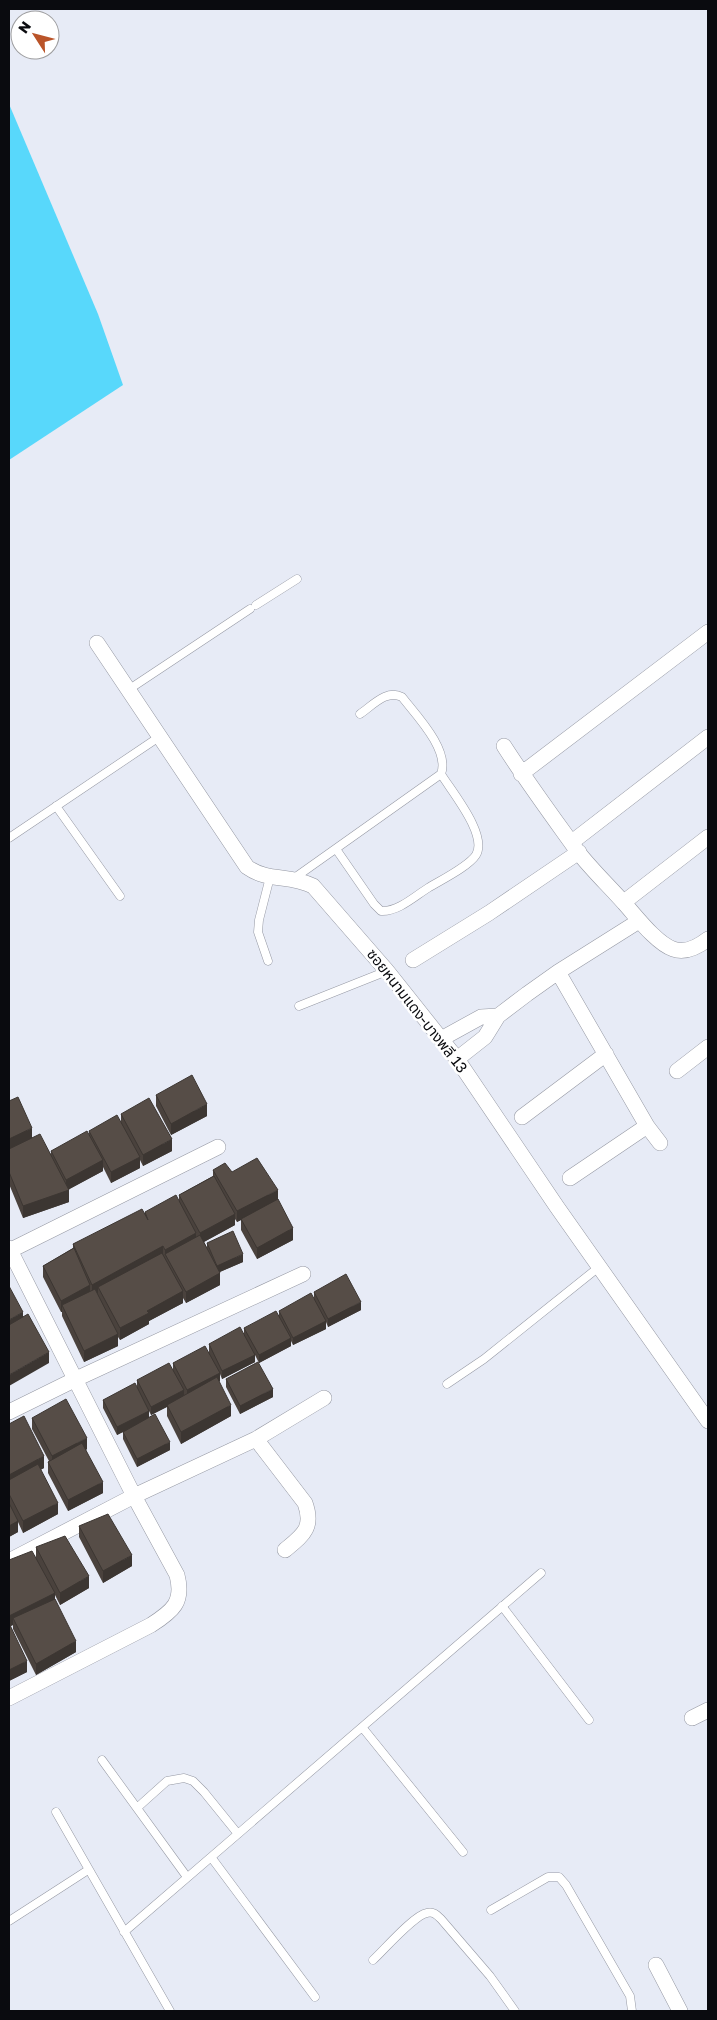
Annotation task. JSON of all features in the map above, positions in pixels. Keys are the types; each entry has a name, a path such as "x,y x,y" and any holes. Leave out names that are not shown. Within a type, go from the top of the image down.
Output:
{"street":[{"path":"521,774 708,632"},
{"name":"ซอยหนามแดง-บางพลี 13","path":"97,643 247,867 255,873 270,877 300,879 312,886 387,971 457,1059 599,1267 708,1421"},
{"path":"413,960 489,913 576,847 708,737"},
{"path":"504,746 521,774 576,847 639,921 664,944 674,950 686,950 708,939"},
{"path":"624,902 708,837"},
{"path":"457,1059 485,1037 498,1016 558,972 639,921"},
{"path":"558,972 647,1126 660,1143"},
{"path":"441,1039 481,1017 498,1016"},
{"path":"522,1117 606,1054"},
{"path":"677,1071 706,1054"},
{"path":"570,1178 647,1126"},
{"path":"9,1698 151,1625 171,1612 178,1598 180,1586 177,1574 134,1496 9,1250 218,1147"},
{"path":"9,1412 303,1274"},
{"path":"9,1561 134,1496 256,1439 324,1398"},
{"path":"256,1439 305,1503 310,1515 304,1534 285,1550"},
{"path":"692,1718 708,1710"},
{"path":"656,1965 680,2011"}],"lane":[{"path":"128,690 297,579"},
{"path":"336,849 374,904 381,911 387,911 395,908 464,865 475,856 478,848 476,830 441,774 443,760 438,746 402,697 396,693 390,694 360,714"},
{"path":"9,838 160,737"},
{"path":"293,879 441,774"},
{"path":"56,806 120,896"},
{"path":"268,961 258,932 259,920 270,877"},
{"path":"299,1006 387,971"},
{"path":"447,1384 484,1359 599,1267"},
{"path":"124,1932 541,1573"},
{"path":"502,1606 590,1720"},
{"path":"362,1727 463,1852"},
{"path":"102,1760 138,1807 187,1877"},
{"path":"138,1807 167,1780 184,1778 193,1781 204,1792 238,1834"},
{"path":"56,1812 170,2011"},
{"path":"212,1856 315,1997"},
{"path":"9,1921 88,1870"},
{"path":"491,1910 548,1877 559,1877 566,1885 630,1996 632,2011"},
{"path":"373,1960 418,1917 427,1913 434,1913 490,1976 514,2011"}],"water":[{"path":"9,104 98,314 123,385 9,460"}],"building":[{"path":"192,1075 207,1104 171,1124 156,1095"},
{"path":"18,1097 32,1128 9,1139 9,1101"},
{"path":"149,1098 172,1139 143,1155 121,1114"},
{"path":"117,1115 140,1157 111,1172 89,1131"},
{"path":"87,1131 103,1160 66,1180 51,1151"},
{"path":"40,1134 69,1190 23,1206 9,1172 9,1149"},
{"path":"257,1158 278,1190 237,1211 213,1170 225,1163 232,1172"},
{"path":"214,1176 235,1214 200,1233 179,1195"},
{"path":"176,1195 196,1233 165,1250 163,1246 92,1285 73,1244 142,1209 148,1220 145,1212"},
{"path":"278,1199 293,1228 257,1248 241,1219"},
{"path":"233,1231 243,1254 217,1266 207,1243"},
{"path":"200,1235 220,1273 186,1292 165,1254"},
{"path":"74,1248 90,1285 61,1301 43,1266"},
{"path":"162,1253 183,1291 147,1311 149,1313 120,1328 98,1287"},
{"path":"346,1274 361,1302 328,1319 314,1292"},
{"path":"9,1286 23,1312 9,1320"},
{"path":"95,1289 118,1334 84,1351 62,1305"},
{"path":"311,1293 326,1321 293,1338 279,1311"},
{"path":"276,1311 291,1338 259,1355 244,1328"},
{"path":"28,1314 49,1352 9,1375 9,1325"},
{"path":"240,1327 255,1355 222,1371 209,1344"},
{"path":"205,1346 220,1373 187,1390 173,1363"},
{"path":"258,1362 273,1389 240,1406 226,1379"},
{"path":"169,1363 184,1390 151,1407 137,1380"},
{"path":"217,1377 231,1405 181,1432 167,1405"},
{"path":"135,1383 149,1411 117,1427 103,1400"},
{"path":"66,1399 87,1438 52,1456 32,1418"},
{"path":"155,1414 170,1442 137,1459 123,1432"},
{"path":"24,1416 44,1456 9,1475 9,1424"},
{"path":"82,1443 103,1482 68,1500 48,1462"},
{"path":"38,1464 58,1503 23,1521 9,1494 9,1480"},
{"path":"9,1503 18,1521 9,1526"},
{"path":"108,1514 132,1555 103,1571 79,1526"},
{"path":"65,1536 89,1576 60,1593 36,1547"},
{"path":"32,1551 55,1593 9,1616 9,1560"},
{"path":"55,1599 76,1641 36,1664 13,1618"},
{"path":"9,1623 27,1661 9,1670"}]}
